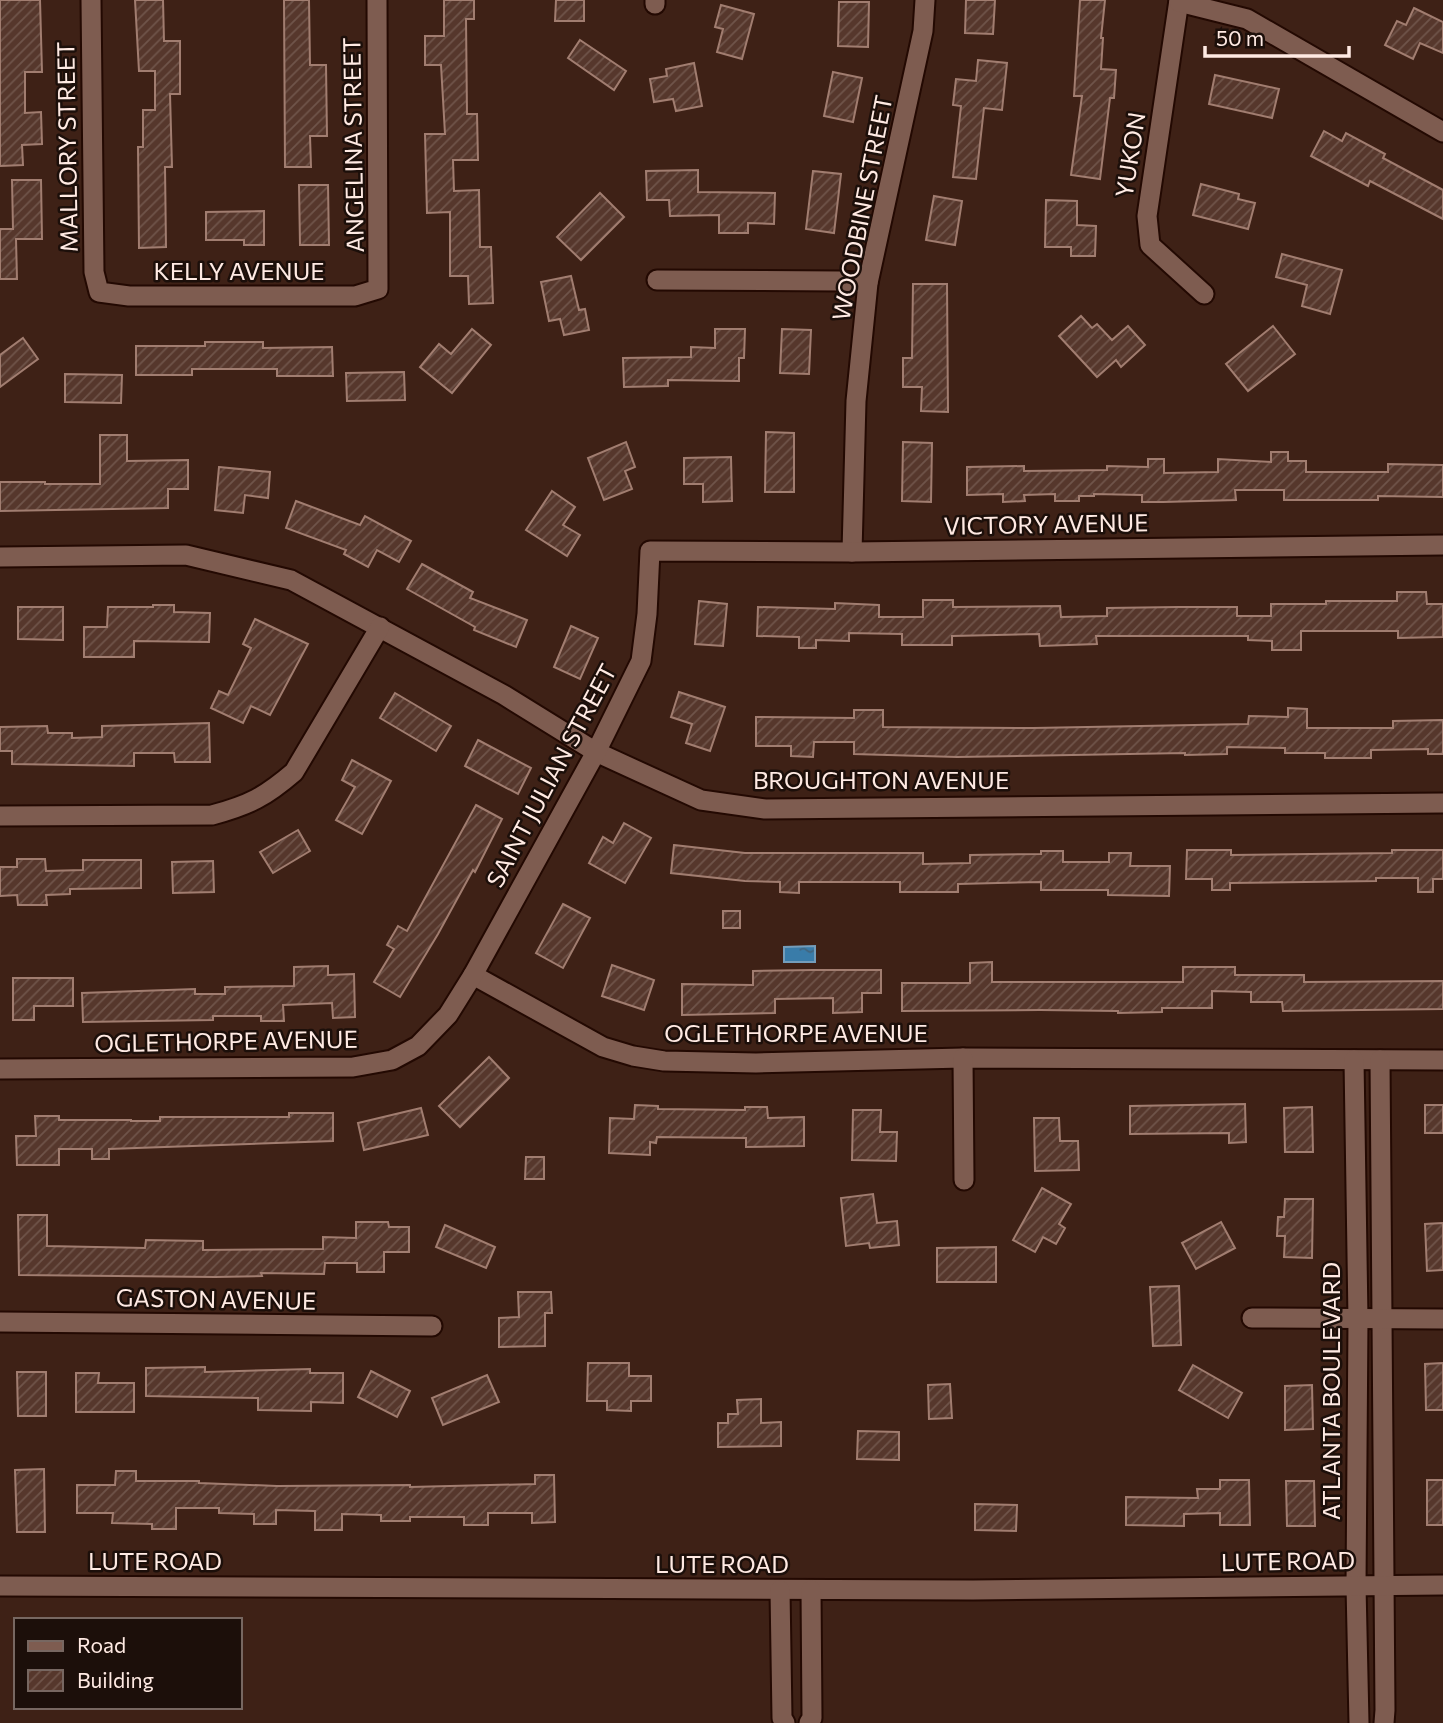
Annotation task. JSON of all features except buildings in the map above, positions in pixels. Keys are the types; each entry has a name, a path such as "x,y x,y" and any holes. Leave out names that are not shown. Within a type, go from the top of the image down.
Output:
{"street":[{"name":"MALLORY STREET","path":"91,0 94,272 99,292"},
{"name":"ANGELINA STREET","path":"377,0 378,289"},
{"name":"WOODBINE STREET","path":"852,552 856,401 868,283 923,31 925,0"},
{"path":"1179,1 1247,19 1443,132"},
{"name":"YUKON","path":"1179,1 1147,216 1150,245 1204,294"},
{"path":"657,280 868,283"},
{"name":"KELLY AVENUE","path":"99,292 130,296 355,296 378,289"},
{"name":"VICTORY AVENUE","path":"650,551 852,552 1443,545"},
{"name":"SAINT JULIAN STREET","path":"473,975 596,752 641,661 647,614 650,551"},
{"name":"BROUGHTON AVENUE","path":"0,557 186,555 291,580 504,695 596,752 701,800 765,809 1443,803"},
{"path":"0,816 212,815 245,806 274,789 294,772 380,627"},
{"name":"OGLETHORPE AVENUE","path":"0,1069 353,1067 392,1060 418,1046 448,1016 473,975 603,1046 633,1056 664,1061 756,1063 963,1058 1443,1060"},
{"path":"963,1058 964,1180"},
{"name":"ATLANTA BOULEVARD","path":"1354,1060 1359,1723"},
{"name":"ATLANTA BOULEVARD","path":"1380,1060 1384,1723"},
{"path":"1252,1318 1443,1319"},
{"name":"GASTON AVENUE","path":"0,1322 432,1326"},
{"name":"LUTE ROAD","path":"0,1586 811,1590 1443,1586"},
{"path":"780,1590 782,1718 785,1723"},
{"path":"809,1723 811,1590"}],"water":[{"path":"815,946 815,962 784,962 784,947"}]}
